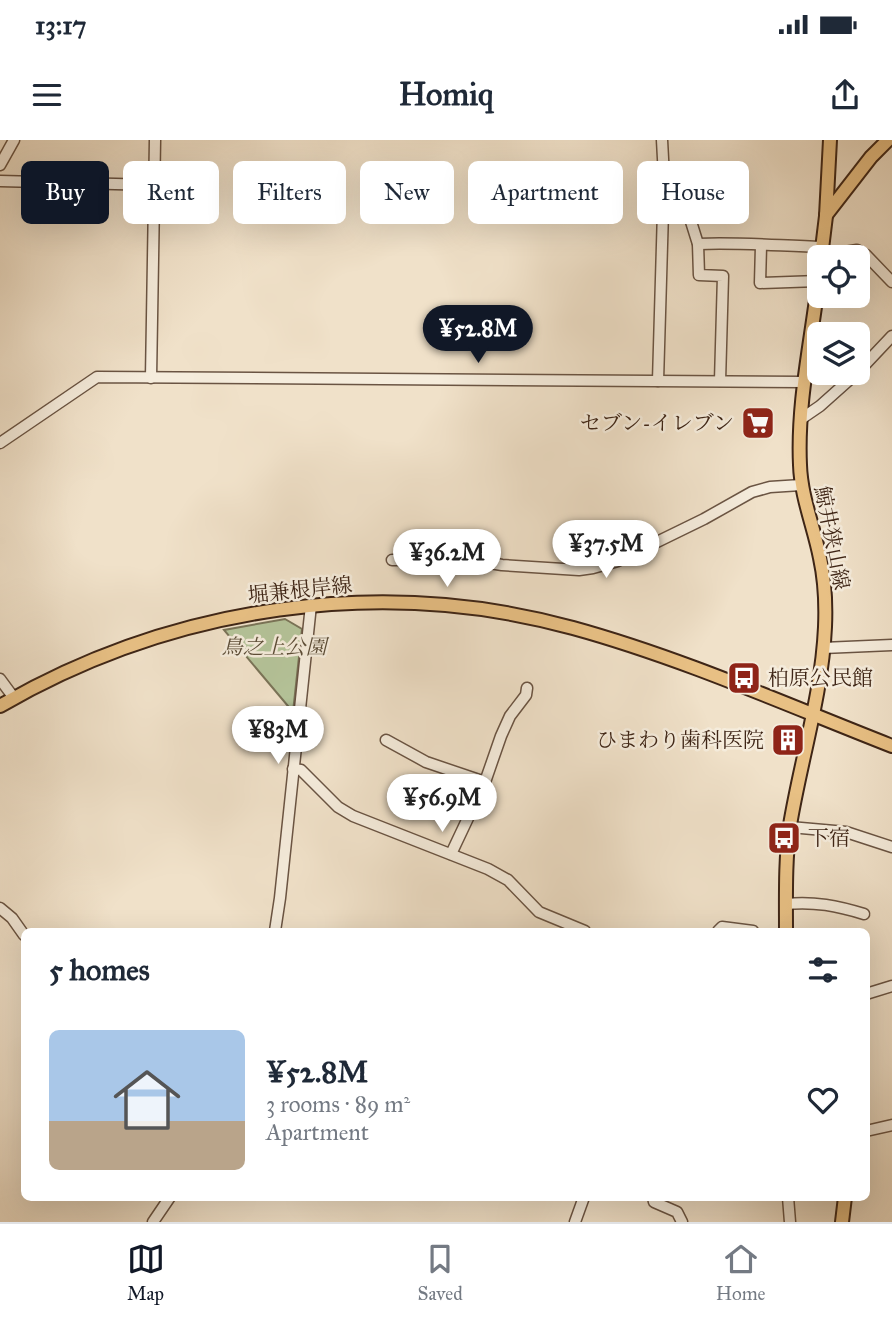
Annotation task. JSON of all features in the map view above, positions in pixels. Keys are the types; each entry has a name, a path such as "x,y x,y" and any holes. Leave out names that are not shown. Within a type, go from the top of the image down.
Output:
{"main road":[{"path":"823,245 830,140"},
{"path":"826,216 871,157 888,140"},
{"name":"鯨井狭山線","path":"786,928 790,827 823,648 826,602 820,558 802,485 801,419 815,308"},
{"name":"堀兼根岸線","path":"0,706 76,667 175,631 226,618 311,605 438,604 528,617 573,628 640,649 892,746"},
{"path":"842,1222 845,1201"}],"street":[{"path":"0,165 15,140"},
{"path":"155,140 155,161"},
{"path":"662,140 663,161"},
{"path":"0,181 123,184"},
{"path":"151,378 153,224"},
{"path":"658,381 662,224"},
{"path":"692,224 698,244 699,275 723,276 720,381"},
{"path":"698,244 729,242 807,251"},
{"path":"761,246 760,283 807,279"},
{"path":"870,259 892,282"},
{"path":"870,359 892,336"},
{"path":"0,443 97,377 804,382"},
{"path":"801,419 843,385"},
{"path":"392,559 472,560 502,565 579,570 593,568 630,555 752,492 770,487 802,485"},
{"path":"275,928 311,605"},
{"path":"823,648 892,645"},
{"path":"0,679 14,698"},
{"path":"451,854 485,782 510,716 526,695 527,688"},
{"path":"386,740 426,762 485,782"},
{"path":"293,769 300,770 338,807 353,816 451,854 508,880 539,912 578,928"},
{"path":"790,827 846,832 892,847"},
{"path":"786,904 806,902 864,914"},
{"path":"0,908 21,931"},
{"path":"870,993 892,986"},
{"path":"870,1130 892,1125"},
{"path":"153,1222 167,1201"},
{"path":"576,1222 583,1201"},
{"path":"654,1201 677,1212 682,1222"},
{"path":"788,1201 790,1222"}],"green space":[{"name":"鳥之上公園","path":"285,619 302,629 293,712 224,630"}],"place":[{"name":"セブン-イレブン","path":"758,423"},
{"name":"柏原公民館","path":"744,678"},
{"name":"ひまわり歯科医院","path":"788,740"},
{"name":"下宿","path":"784,838"}]}
